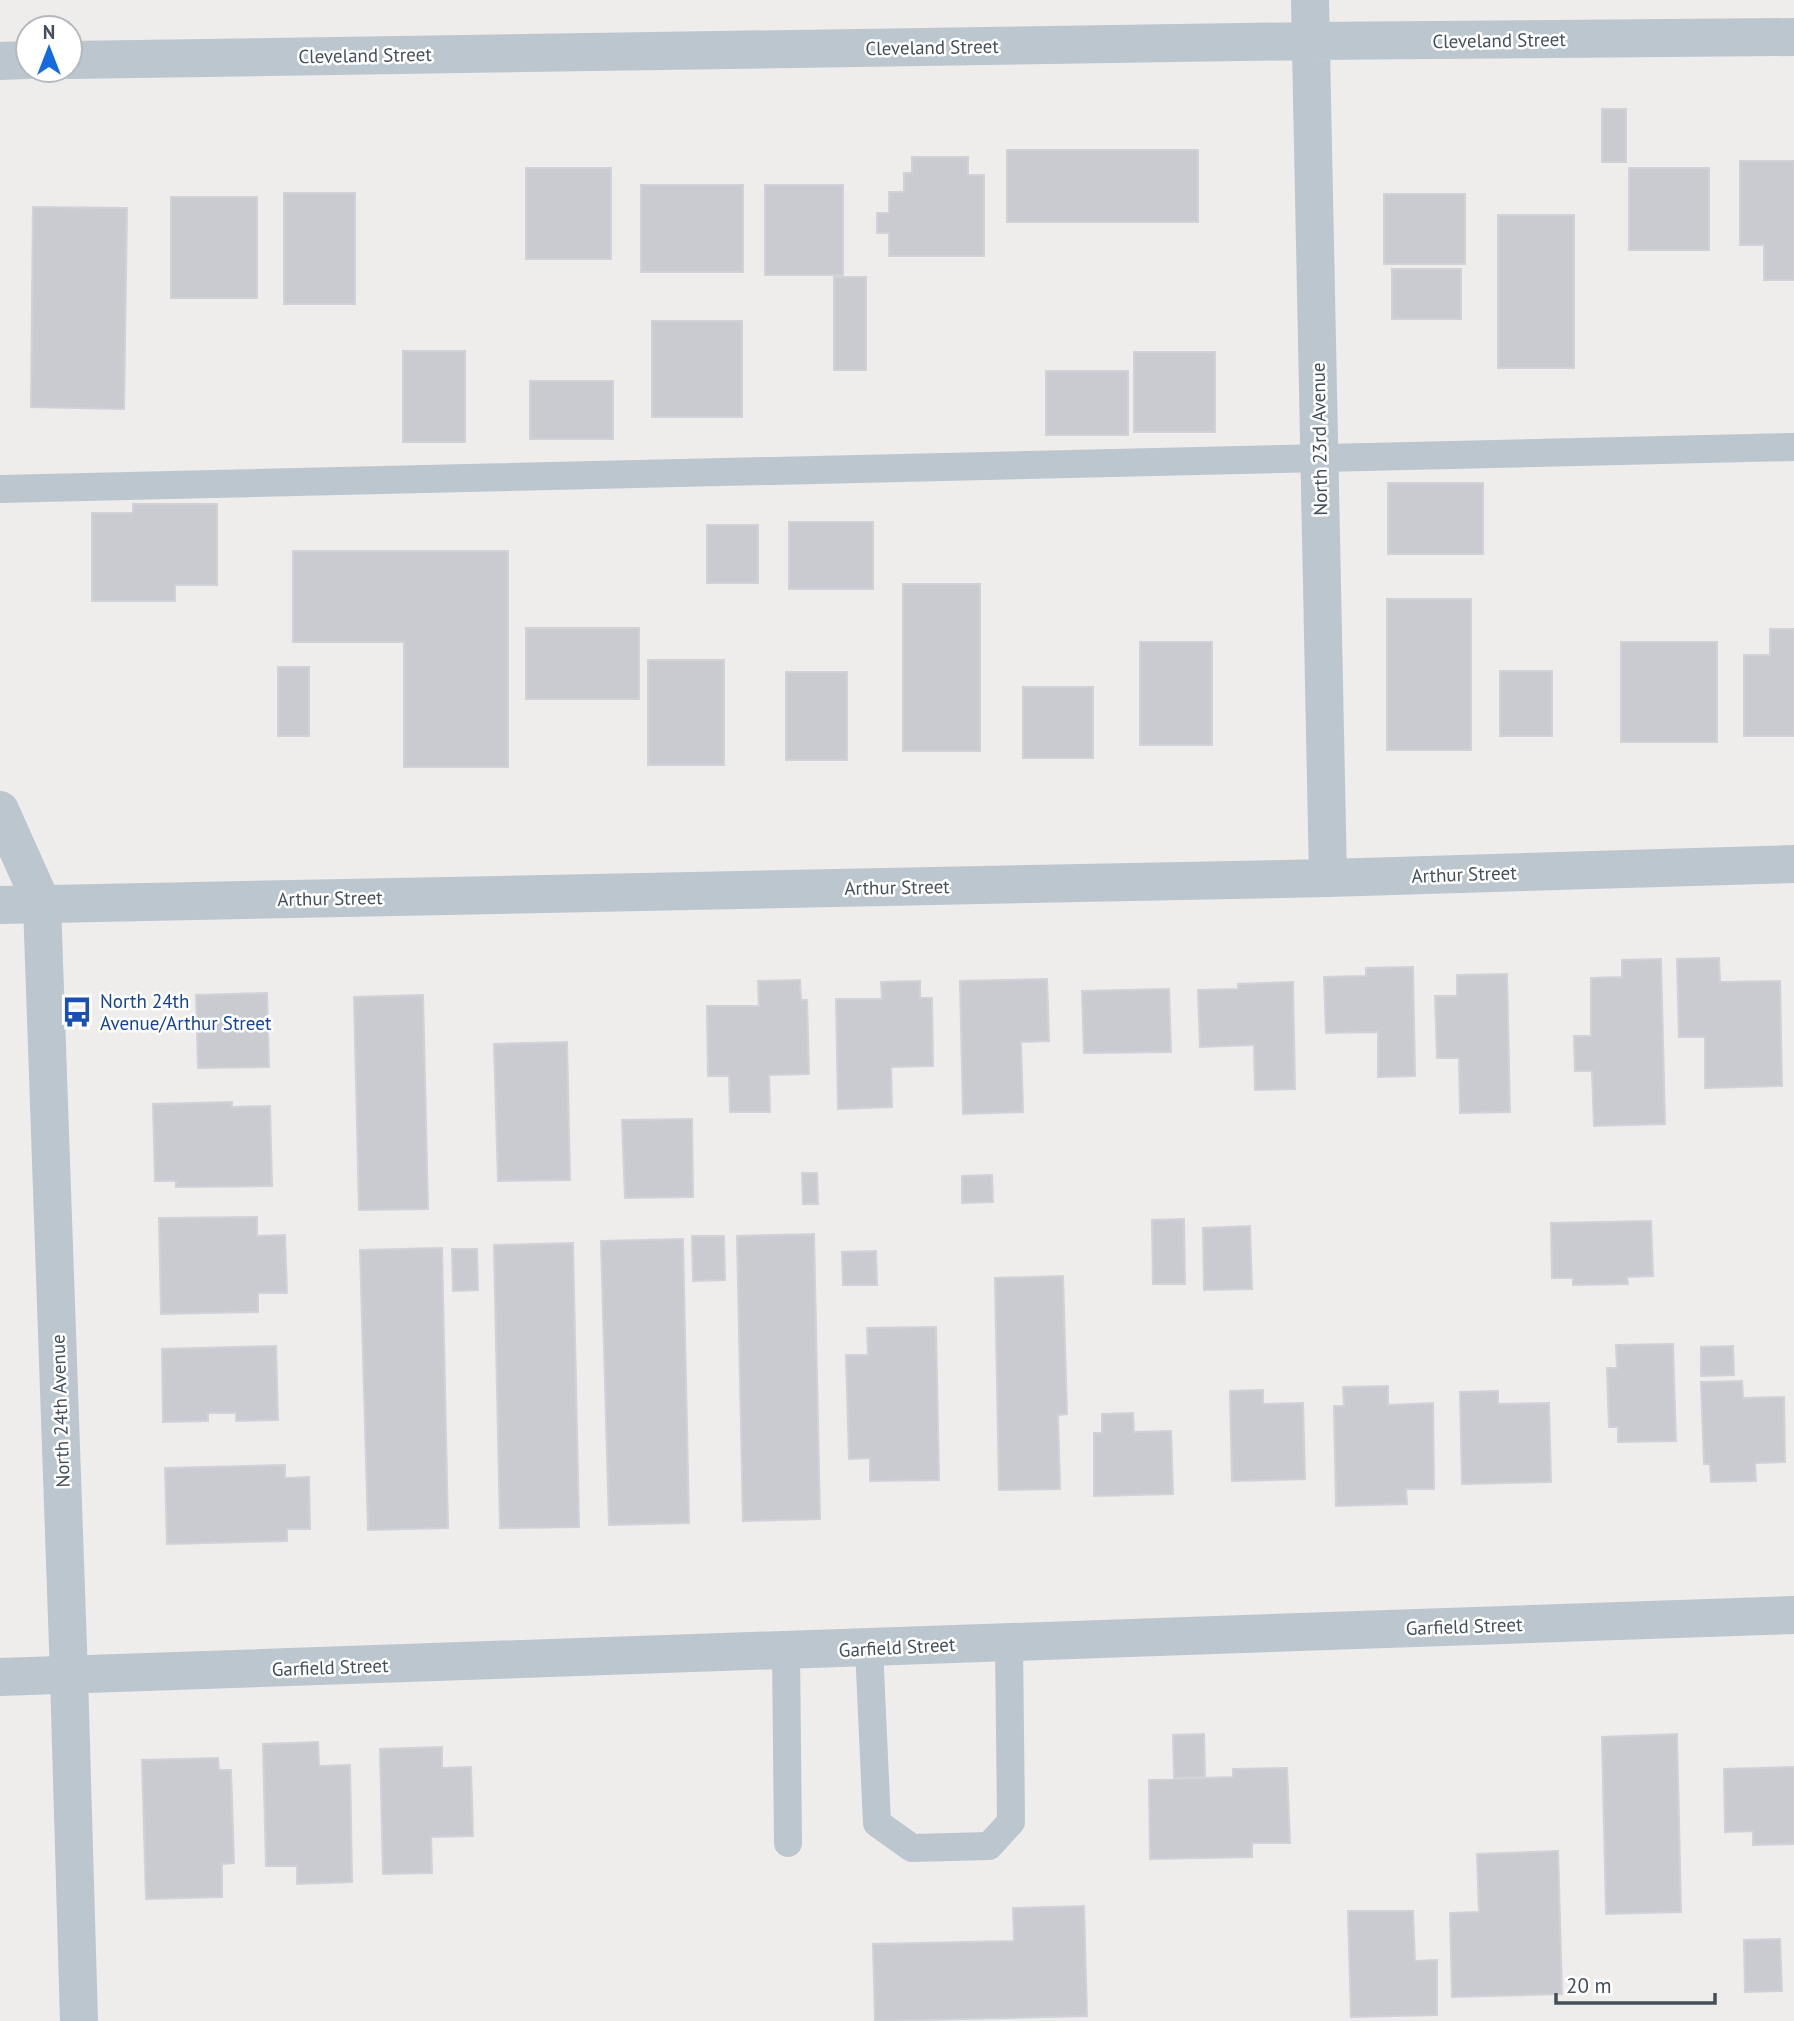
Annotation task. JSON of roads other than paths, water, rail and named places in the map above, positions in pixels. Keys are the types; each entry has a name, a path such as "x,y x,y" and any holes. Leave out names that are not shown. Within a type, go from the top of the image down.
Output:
{"street":[{"name":"North 23rd Avenue","path":"1310,0 1328,878"},
{"name":"Cleveland Street","path":"84,60 1311,41 1794,37"},
{"name":"North 24th Avenue","path":"0,810 42,904 79,2021"},
{"name":"Arthur Street","path":"0,905 1328,878 1794,864"},
{"name":"Garfield Street","path":"0,1677 1794,1615"}],"lane":[{"path":"0,488 1794,447"},
{"path":"869,1648 877,1823 912,1848 989,1846 1011,1822 1009,1641"},
{"path":"786,1651 788,1843"}],"place":[{"name":"North 24th Avenue/Arthur Street","path":"77,1012"}]}
